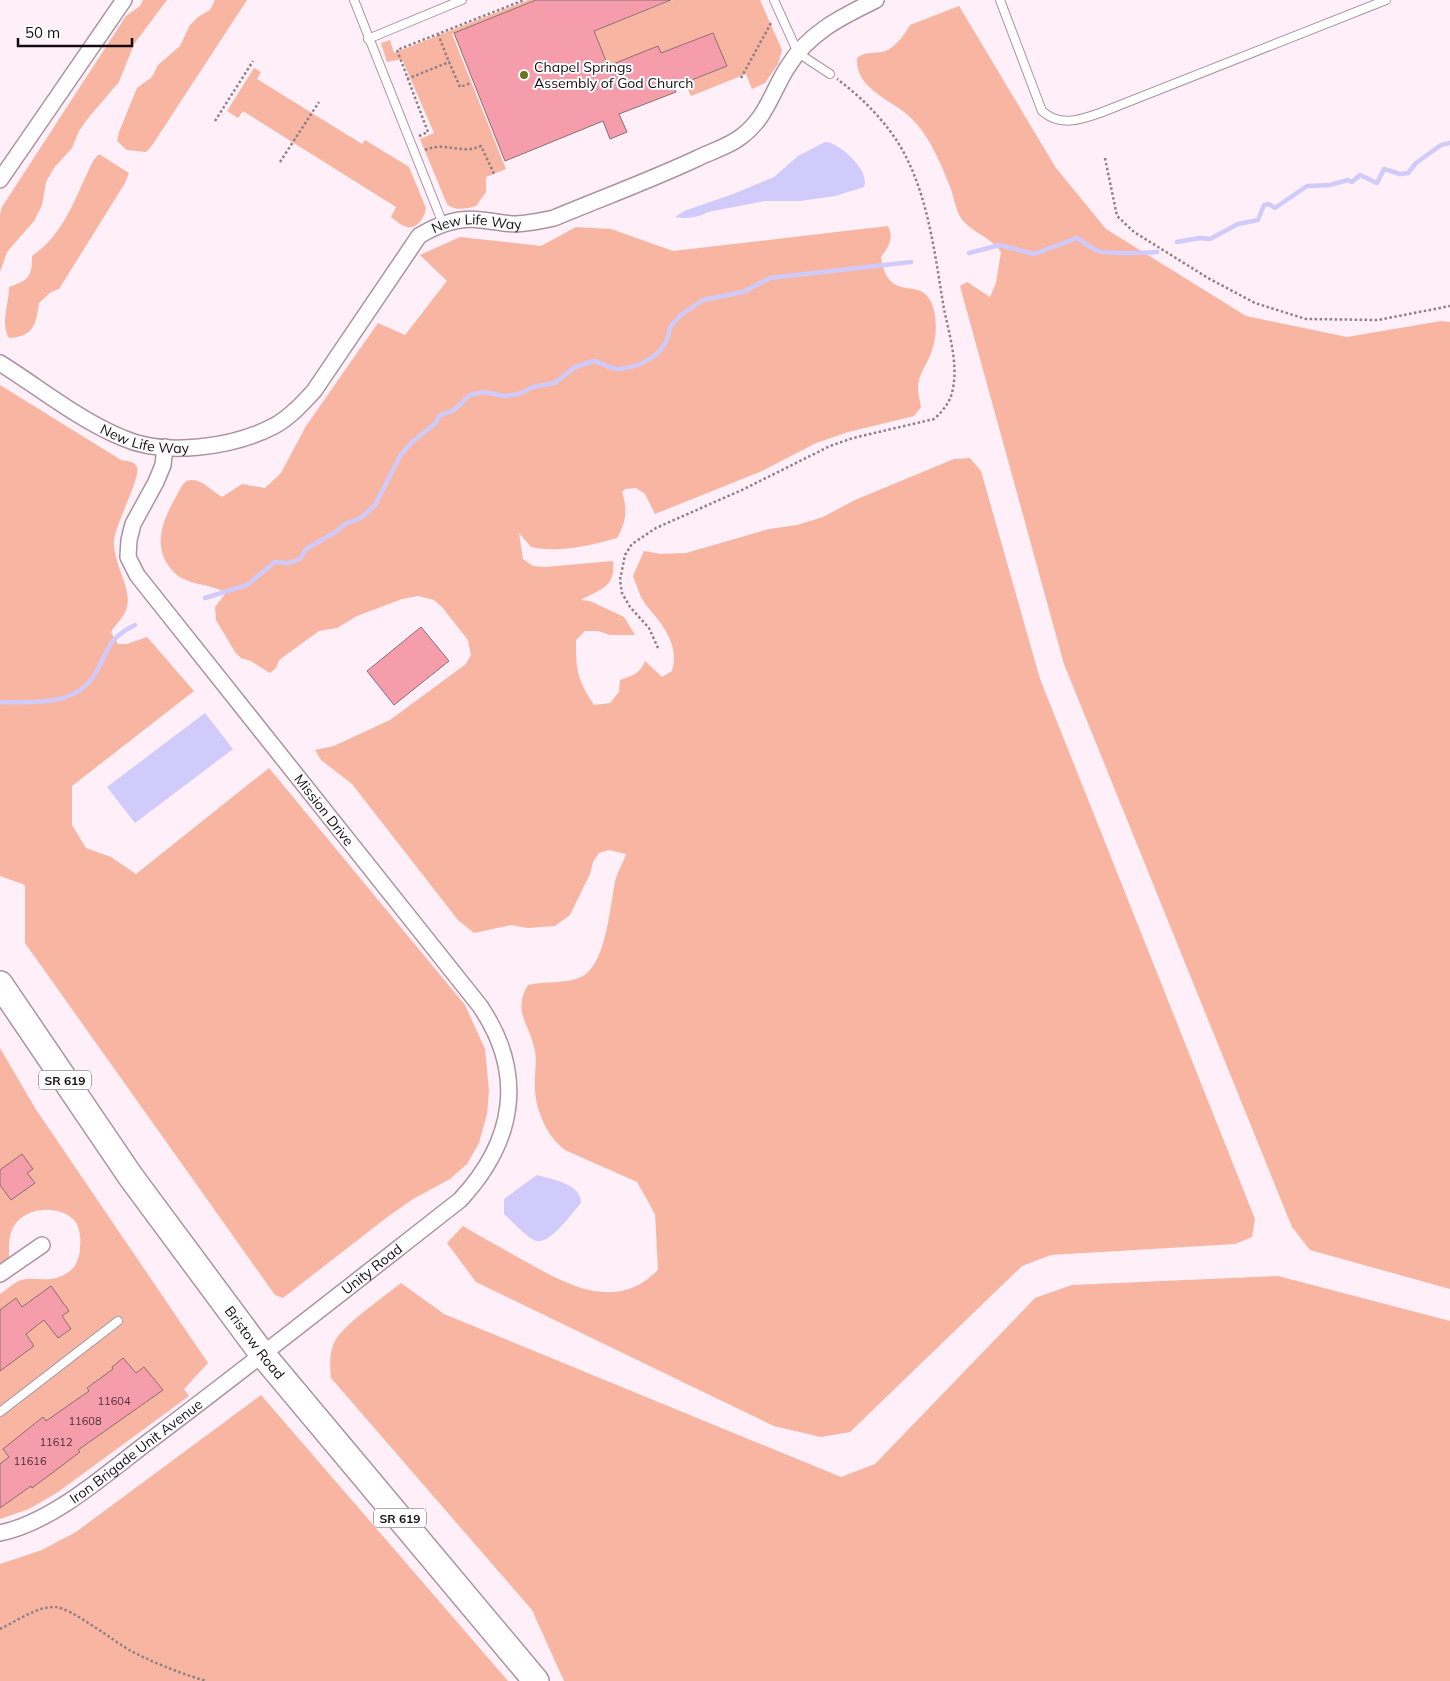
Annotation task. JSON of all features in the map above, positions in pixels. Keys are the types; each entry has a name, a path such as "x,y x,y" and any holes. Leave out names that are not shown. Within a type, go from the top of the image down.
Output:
{"main road":[{"name":"Bristow Road","path":"0,984 130,1177 263,1355 536,1681"}],"street":[{"path":"0,180 124,0"},
{"name":"New Life Way","path":"0,363 96,425 136,443 165,447 208,446 229,442 275,425 296,410 326,375 411,244 419,236 443,224 459,220 479,219 514,224 534,223 554,218 675,168 740,138 755,125 766,110 776,87 798,53 810,40 837,19 876,0"},
{"name":"Mission Drive","path":"165,447 163,465 156,482 133,524 128,557 137,575 480,1006 495,1028 503,1050 508,1082 507,1111 502,1136 492,1158 478,1180"},
{"name":"Unity Road","path":"263,1355 460,1200 478,1180"},
{"path":"0,1274 42,1245"},
{"name":"Iron Brigade Unit Avenue","path":"0,1533 24,1525 68,1501 263,1355"}],"lane":[{"path":"354,0 443,224"},
{"path":"368,39 462,0"},
{"path":"774,0 798,53 830,74"},
{"path":"1000,0 1042,111 1056,120 1067,121 1080,120 1100,113 1386,0"},
{"path":"0,1412 118,1321"}],"path":[{"path":"409,140 428,132 397,50 524,0"},
{"path":"741,78 772,24 768,16"},
{"path":"438,34 460,87 471,83"},
{"path":"215,121 253,61"},
{"path":"408,79 449,62"},
{"path":"658,648 649,628 630,607 622,593 620,580 624,555 632,544 656,528 744,489 830,446 853,438 934,419 942,412 950,400 954,374 951,346 936,252 917,184 904,153 892,133 850,88 830,74"},
{"path":"280,162 319,102"},
{"path":"414,154 440,145 464,151 480,146 495,176"},
{"path":"1105,158 1117,216 1141,236 1208,278 1256,303 1306,319 1351,320 1378,320 1450,306"},
{"path":"0,1629 34,1612 57,1607 70,1611 85,1623 168,1669 206,1681"}],"shaded area":[{"path":"143,0 167,0 134,44 119,82 89,117 79,131 72,148 54,168 46,182 42,205 34,221 7,252 0,272 0,214 2,207 126,16 140,6"},
{"path":"215,0 247,0 151,147 146,152 127,150 117,141 137,88 152,77 158,65 180,46 190,25 198,17 210,10"},
{"path":"528,0 536,0 452,34 506,169 486,177 486,192 476,206 465,209 453,208 447,204 420,139 434,133 402,59 387,62 381,43 390,40 394,53"},
{"path":"673,0 760,0 782,50 778,64 765,83 752,89 746,74 691,96 685,83 727,66 713,33 661,53 658,46 608,66 594,31"},
{"path":"959,6 1056,168 1106,229 1246,316 1347,337 1441,321 1450,322 1450,1289 1310,1250 1292,1227 1064,664 960,286 967,282 990,297 996,283 1001,252 992,242 970,228 961,218 939,160 917,125 910,117 868,86 858,69 857,58 865,54 888,50 901,39 910,25"},
{"path":"254,68 261,72 257,79 362,144 365,140 409,167 426,208 423,218 418,224 412,227 401,225 391,217 396,207 243,111 238,118 227,111"},
{"path":"825,142 838,147 852,158 863,173 864,187 835,196 800,201 765,201 708,212 692,218 675,217 684,211 774,177 798,156"},
{"path":"99,154 129,173 125,183 59,289 51,292 39,303 35,323 32,328 23,335 9,338 6,332 5,320 9,287 28,277 32,256 53,237 61,225 93,161"},
{"path":"888,226 891,238 881,257 885,271 890,280 896,285 925,293 933,306 935,319 933,347 918,383 921,407 914,416 848,432 816,443 762,471 655,514 645,494 636,488 625,489 622,492 625,516 617,538 585,546 542,549 531,547 519,533 523,559 533,566 545,567 613,561 612,577 609,582 600,590 581,600 590,601 624,617 635,635 610,635 598,631 585,631 576,640 577,667 584,688 594,705 610,703 619,692 620,680 638,671 645,661 662,677 672,671 674,652 672,643 663,627 644,602 633,576 644,551 661,554 686,553 769,529 797,525 823,517 855,500 954,459 970,458 981,471 1040,679 1255,1219 1252,1237 1235,1244 1051,1255 1022,1266 850,1432 821,1437 774,1426 476,1282 447,1243 463,1226 557,1278 591,1290 608,1292 625,1290 642,1283 658,1270 655,1214 637,1182 565,1150 553,1139 548,1131 540,1115 536,1098 535,1051 522,1011 524,994 528,985 562,982 581,977 589,971 596,961 606,934 616,879 626,854 609,850 599,853 593,862 590,874 570,915 555,926 528,928 511,925 474,933 458,920 352,784 321,760 315,750 334,746 390,720 466,664 471,655 468,640 442,607 434,600 418,596 402,599 357,616 337,628 319,631 279,660 276,668 270,673 251,661 241,658 235,652 216,620 215,607 226,593 212,587 190,582 177,575 165,560 161,541 164,522 181,487 186,481 200,482 222,497 242,484 265,488 281,473 306,426 378,323 405,335 447,281 420,255 460,237 541,246 576,227 611,229 673,251"},
{"path":"0,385 121,460 136,465 135,480 114,540 116,558 125,585 128,602 125,613 111,632 118,644 127,644 147,637 194,691 72,786 72,825 86,848 111,857 136,874 269,768 465,1005 485,1049 489,1091 487,1114 479,1143 467,1164 450,1179 413,1199 386,1218 283,1298 275,1295 25,943 25,885 0,876"},
{"path":"205,713 233,749 135,823 107,787"},
{"path":"0,1048 35,1108 208,1363 184,1389 189,1396 58,1492 29,1509 0,1519 0,1294 11,1285 25,1279 55,1278 70,1271 78,1260 80,1241 77,1224 69,1216 52,1210 34,1212 26,1215 14,1226 10,1237 9,1257 0,1263"},
{"path":"537,1175 565,1183 580,1196 581,1203 553,1234 540,1241 526,1235 504,1214 504,1199"},
{"path":"1278,1276 1450,1321 1450,1681 564,1681 532,1610 331,1378 331,1352 338,1336 364,1311 401,1283 444,1314 841,1477 875,1464 1035,1298 1072,1285"},
{"path":"261,1395 508,1681 0,1681 0,1564 42,1550 76,1532"}],"building":[{"path":"536,0 671,0 594,31 608,66 658,46 661,53 713,33 727,66 674,87 676,92 619,114 627,132 610,139 603,121 505,161 454,33"},
{"path":"421,627 449,661 394,705 367,671"},
{"path":"22,1154 33,1169 27,1173 35,1183 11,1200 0,1185 0,1170"},
{"path":"51,1286 69,1311 62,1316 71,1329 58,1338 44,1320 26,1334 34,1346 0,1371 0,1310 16,1298 22,1307"},
{"path":"123,1358 136,1373 144,1367 163,1390 78,1450 80,1452 32,1488 31,1486 0,1508 0,1464 9,1457 3,1449 43,1417 46,1421 89,1391 87,1388 113,1369 112,1367"}],"waterway":[{"path":"1177,242 1200,238 1210,239 1238,224 1258,220 1264,205 1269,204 1275,208 1307,186 1330,185 1348,180 1352,182 1360,175 1377,183 1384,169 1400,174 1408,173 1416,163 1441,145 1450,143"},
{"path":"969,253 1000,245 1034,254 1077,238 1102,252 1157,252"},
{"path":"205,598 247,585 275,562 289,563 300,559 306,549 336,532 345,524 361,518 375,505 400,456 411,443 436,423 439,416 454,410 470,395 484,392 504,396 519,394 533,387 555,383 575,367 594,361 616,369 638,365 654,356 665,344 670,327 681,315 703,300 743,292 770,278 911,262"},
{"path":"0,702 39,702 65,697 77,692 87,685 95,674 113,641 125,630 135,625"}],"place":[{"name":"Chapel Springs Assembly of God Church","path":"524,75"}]}
